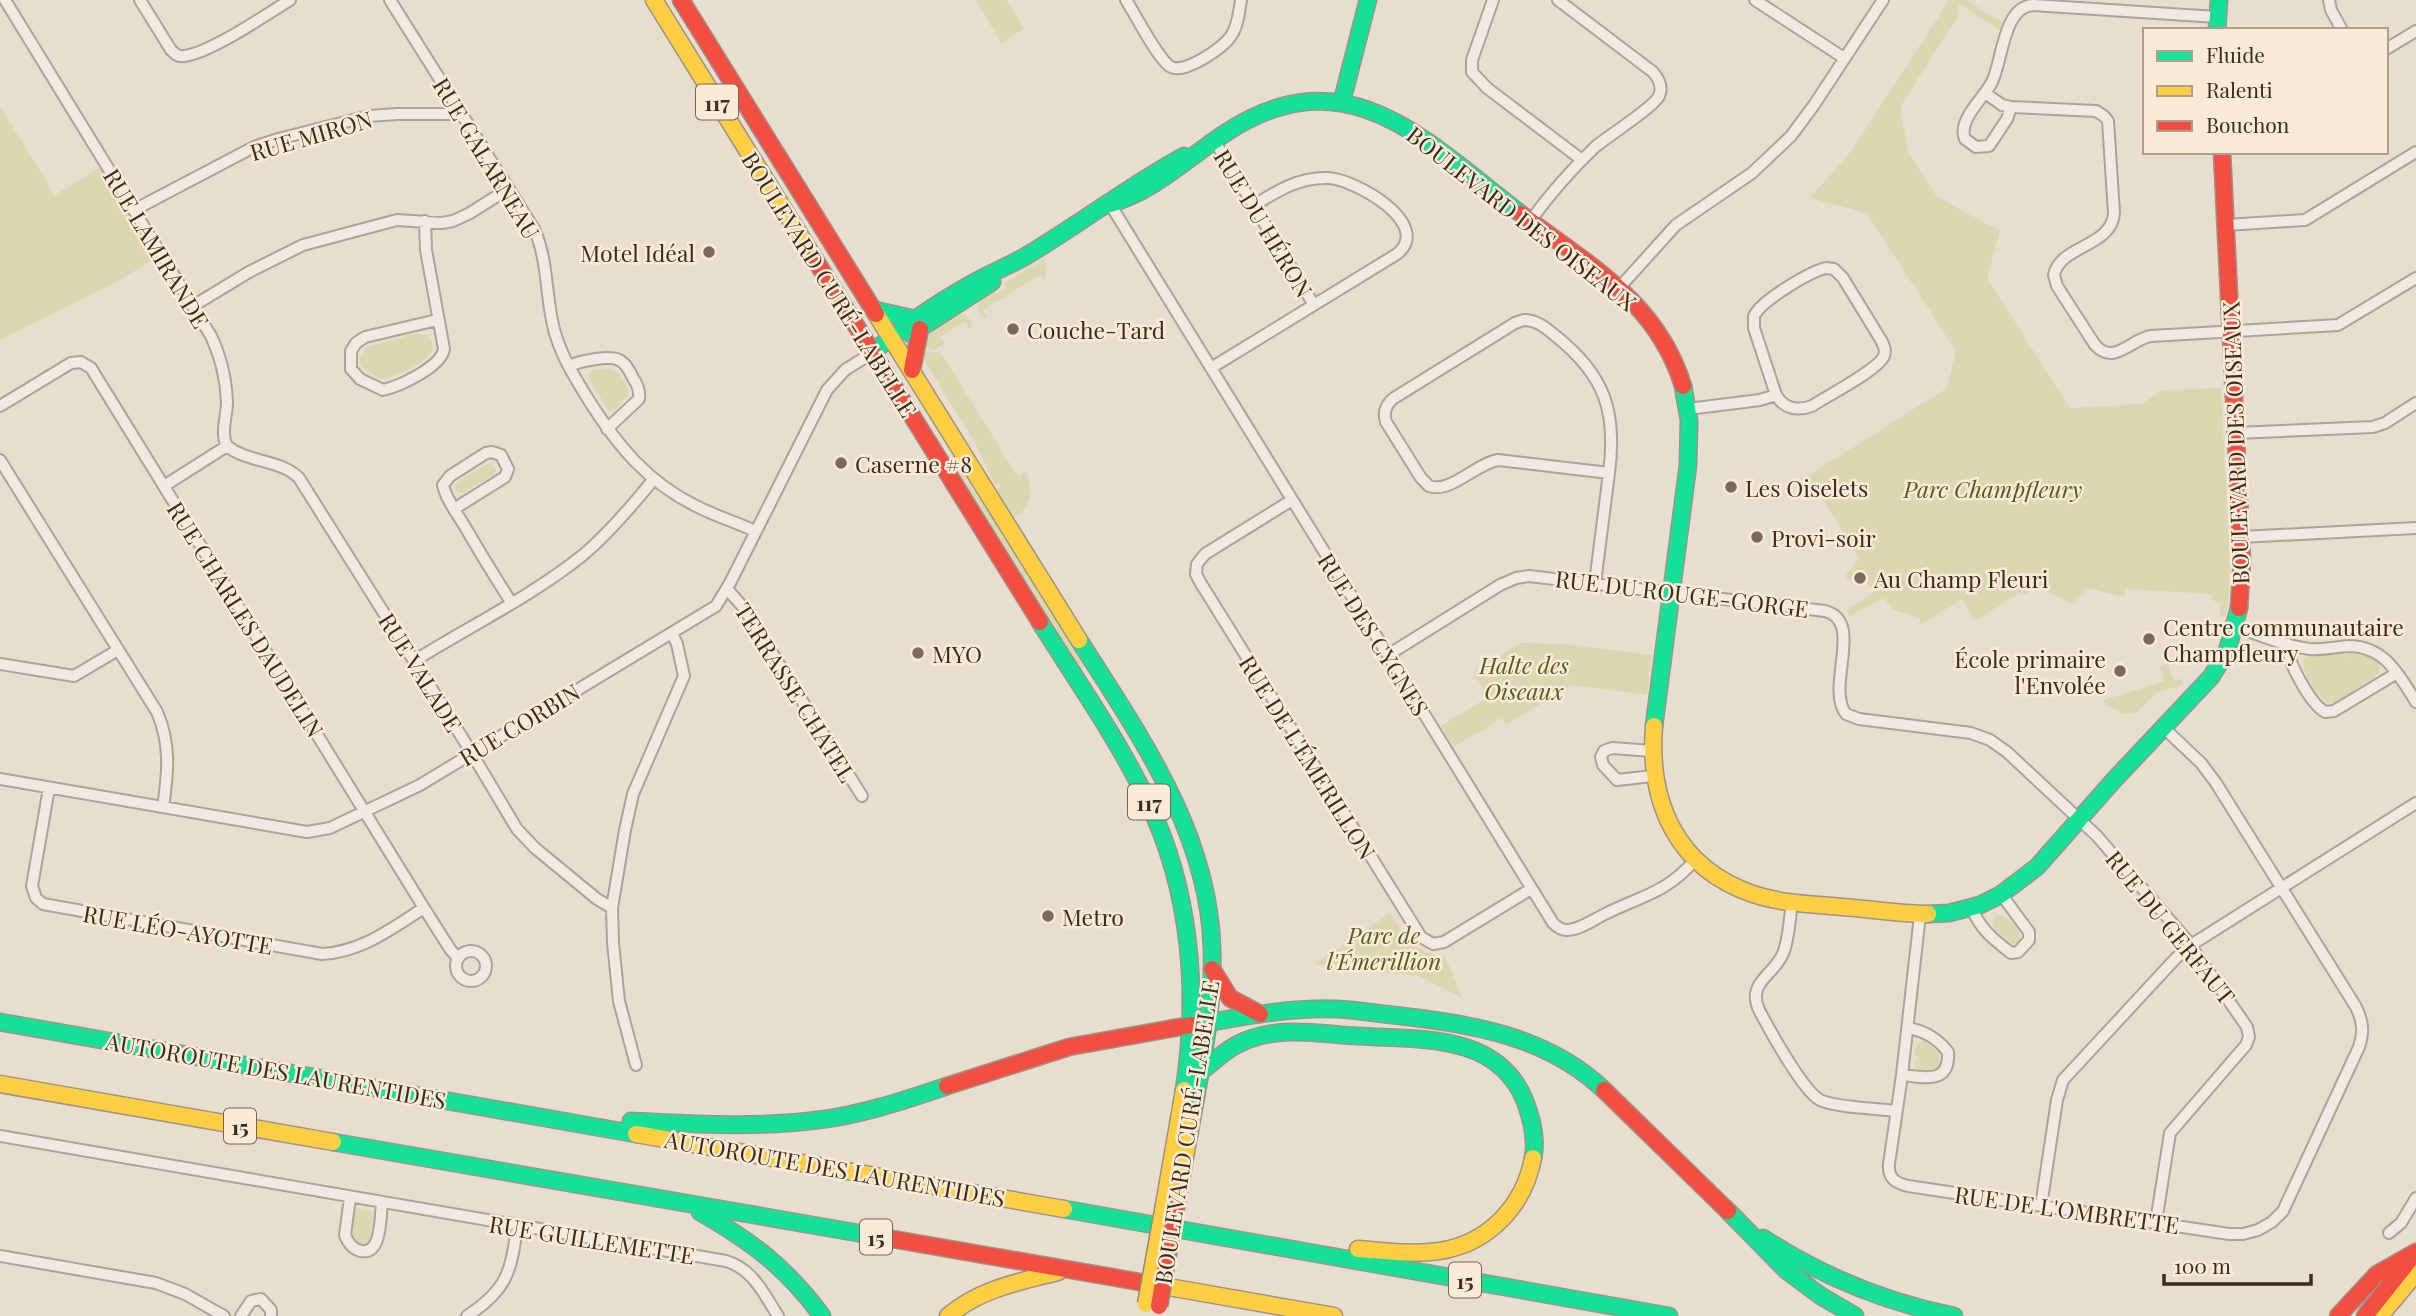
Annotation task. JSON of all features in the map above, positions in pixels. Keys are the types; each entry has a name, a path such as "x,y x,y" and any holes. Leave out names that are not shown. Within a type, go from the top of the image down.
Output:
{"main road":[{"name":"BOULEVARD CURÉ-LABELLE","path":"654,0 1149,801 1166,842 1182,900 1199,1024 1199,1073 1170,1206 1152,1311"},
{"name":"BOULEVARD CURÉ-LABELLE","path":"681,0 1168,787 1184,826 1198,871 1208,921 1212,969 1188,1062 1170,1206"},
{"path":"1342,101 1368,0"},
{"path":"2217,23 2219,0"},
{"name":"BOULEVARD DES OISEAUX","path":"872,353 918,324 979,292 1013,264 1110,204 1127,189 1162,167 1214,141 1247,120 1280,107 1307,102 1342,101 1377,110 1406,127 1619,288 1646,315 1664,341 1678,373 1688,409 1687,460 1652,751 1657,797 1669,826 1695,860 1711,873 1741,890 1759,896 1920,915 1951,913 1972,908 2001,894 2042,860 2213,675 2224,657 2236,627 2242,582 2241,537 2222,154"},
{"path":"875,310 918,324 912,370"},
{"path":"1212,969 1230,998 1260,1014"},
{"path":"549,1118 733,1126 804,1122 885,1106 1069,1047 1260,1014 1336,1010 1474,1025 1524,1040 1566,1061 1598,1084 1786,1270 1821,1296 1855,1316"},
{"name":"AUTOROUTE DES LAURENTIDES","path":"0,1022 1669,1316"},
{"path":"1199,1073 1233,1046 1251,1038 1271,1034 1442,1041 1472,1049 1498,1066 1514,1083 1530,1114 1535,1153 1528,1184 1510,1213 1477,1239 1433,1253 1260,1243"},
{"name":"15","path":"0,1084 1334,1316"},
{"path":"687,1203 777,1261 801,1287 822,1316"},
{"path":"1728,1210 1796,1260 1834,1280 1886,1300 1954,1316"},
{"path":"2338,1316 2377,1274 2416,1252"},
{"path":"2365,1316 2416,1252"},
{"path":"948,1316 981,1293 1065,1269"},
{"path":"2381,1316 2416,1273"}],"street":[{"name":"RUE LAMIRANDE","path":"5,0 214,343 222,365 227,403 224,435 228,446"},
{"path":"139,0 170,50 182,57 219,42 290,0"},
{"path":"264,0 271,12"},
{"name":"RUE GALARNEAU","path":"390,0 530,223 541,247 556,337 569,366 607,429 653,480 699,508 755,531"},
{"path":"1126,0 1162,59 1171,67 1180,69 1188,67 1228,41 1241,0"},
{"path":"1493,0 1472,60 1472,72 1487,88 1582,160"},
{"path":"1531,220 1582,160 1612,133 1656,101 1660,93 1660,84 1653,72 1558,0"},
{"path":"1755,0 1844,58"},
{"path":"1619,288 1676,225 1752,173 1776,152 1807,116 1883,0"},
{"path":"2329,0 2341,28"},
{"path":"2011,107 2007,119 1991,144 1981,148 1965,139 1963,128 1994,76 2012,18 2018,10 2027,6 2217,23"},
{"path":"2388,48 2416,31"},
{"path":"1985,93 2002,105 2011,107 2096,111 2105,116 2109,124 2113,223 2105,233 2059,262 2054,274 2057,286 2097,347 2106,353 2113,354 2148,336 2338,325 2416,278"},
{"name":"RUE MIRON","path":"134,210 254,147 278,139 369,116 441,114 459,110"},
{"name":"RUE DU HÉRON","path":"1214,141 1314,305"},
{"path":"2226,225 2305,220 2416,152"},
{"path":"1211,368 1401,251 1408,236 1404,222 1359,189 1331,178 1293,184 1253,206"},
{"path":"193,306 249,271 303,245 390,221 409,219 442,223 458,219 508,189"},
{"name":"RUE DES CYGNES","path":"1110,204 1553,923 1561,929 1571,930 1647,897 1679,877 1695,860"},
{"path":"425,221 426,250 443,353 432,366 383,390 360,379 351,369 351,351 361,339 437,320"},
{"path":"1831,268 1840,275 1881,340 1885,348 1884,355 1871,369 1808,408 1786,406 1776,395 1754,328 1755,312 1764,303 1815,272 1831,268"},
{"path":"1595,583 1609,472 1612,441 1611,417 1598,382 1574,350 1534,321 1521,320 1394,398 1385,410 1388,425 1421,478 1432,488 1447,486 1482,464 1498,460 1609,472"},
{"name":"RUE CORBIN","path":"0,779 307,832 330,828 420,785 712,610 727,589 827,390 841,373 872,353"},
{"path":"569,366 586,360 616,359 624,364 635,380 640,393 639,399 607,429"},
{"name":"RUE CHARLES DAUDELIN","path":"0,406 68,364 86,364 93,371 424,908 458,958"},
{"path":"1688,409 1760,400 1776,395"},
{"path":"2236,433 2373,427 2385,423 2416,403"},
{"path":"164,486 228,446"},
{"name":"RUE VALADE","path":"228,446 241,454 288,469 296,475 526,840 594,897 612,908"},
{"path":"454,509 505,478 508,469 501,455 486,453 446,479 443,489 454,509 511,602"},
{"path":"0,460 157,712 164,729 168,762 163,807"},
{"path":"415,661 584,554 653,480"},
{"name":"RUE DE L'ÉMERILLON","path":"1292,500 1202,556 1196,570 1200,582 1295,737 1413,928 1426,942 1437,944 1447,940 1531,889"},
{"path":"2241,537 2416,528"},
{"name":"RUE DU ROUGE-GORGE","path":"1388,655 1512,580 1534,576 1832,612 1840,621 1844,634 1838,694 1839,704 1846,715 1859,719 1965,732 1986,738 2013,757 2079,820"},
{"name":"TERRASSE CHATEL","path":"727,589 737,598 862,796"},
{"path":"2236,627 2312,649 2350,646 2365,648 2382,656 2398,673 2416,702"},
{"path":"636,1065 620,1001 612,908 633,794 684,676 672,633"},
{"path":"2288,644 2290,661 2315,704 2325,712 2338,709 2398,673"},
{"path":"0,664 74,676 118,650"},
{"name":"RUE DE L'OMBRETTE","path":"1920,915 1889,1168 1890,1176 1896,1182 2041,1206 2243,1234 2258,1230 2276,1219 2290,1199 2359,1047 2362,1029 2358,1011 2216,783 2201,764 2164,728"},
{"path":"1652,751 1612,748 1604,751 1601,757 1603,765 1617,780 1653,776"},
{"name":"RUE LÉO-AYOTTE","path":"49,788 33,881 34,895 43,904 322,954 348,950 367,943 424,908"},
{"path":"2041,1206 2057,1100 2063,1080 2176,958 2191,945 2416,803"},
{"name":"RUE DU GERFAUT","path":"2079,820 2097,836 2191,945 2248,1029 2249,1039 2170,1133 2156,1222"},
{"path":"1972,908 1985,931 2011,953 2018,952 2029,940 2029,932 2001,894"},
{"path":"1792,901 1782,955 1758,985 1755,993 1759,1010 1800,1079 1817,1098 1830,1103 1896,1111"},
{"path":"1902,1075 1934,1078 1942,1073 1948,1063 1948,1052 1941,1044 1926,1033 1908,1028"},
{"name":"RUE GUILLEMETTE","path":"0,1136 730,1263 750,1275 778,1316"},
{"path":"350,1198 345,1235 354,1249 364,1251 373,1248 377,1242 383,1203"},
{"path":"2389,1233 2401,1223 2416,1198"},
{"path":"467,1316 484,1305 501,1287 508,1272 517,1227"},
{"path":"0,1256 156,1283 185,1294 224,1316"},
{"path":"241,1316 251,1301 261,1299 271,1310 271,1316"}],"green space":[{"path":"976,0 1007,0 1024,29 1001,43"},
{"name":"Parc Champfleury","path":"1949,0 1967,0 2003,23 2001,31 1959,4 1957,18 1900,107 1908,152 1937,197 2000,231 1987,278 2070,408 2142,404 2163,390 2221,388 2230,560 2225,617 2219,615 2221,602 2213,601 2212,594 2126,589 2124,597 2089,588 2073,604 2038,587 2022,596 2019,593 1977,620 1962,599 1919,626 1920,618 1891,609 1884,598 1850,616 1846,611 1878,589 1871,588 1861,574 1849,581 1845,576 1859,558 1808,476 1947,388 1956,351 1866,213 1810,198 1852,150"},
{"path":"0,106 55,195 101,167 156,258 111,285 0,340"},
{"path":"1044,259 1045,282 1040,275 983,310 987,318 982,317 978,310 980,300 995,291 997,294 1006,289 1003,284"},
{"path":"958,314 966,314 972,323 970,329 965,321 941,336 945,343 935,350 923,346 932,331"},
{"path":"417,333 428,335 432,343 432,351 421,363 386,379 362,368 359,357 367,347"},
{"path":"922,349 933,353 940,351 1018,477 1026,472 1030,485 1028,503 1014,517 997,489 999,484 995,485 974,441 924,360"},
{"path":"611,368 623,379 629,394 615,410 609,411 587,376 592,370"},
{"path":"493,463 496,470 494,474 463,493 455,491 454,487 458,482"},
{"path":"954,463 998,525 1086,667 1080,671 951,464"},
{"name":"Halte des Oiseaux","path":"1521,643 1565,644 1652,655 1647,695 1571,685 1506,725 1502,718 1454,747 1441,726 1488,697 1473,672"},
{"path":"2316,654 2343,654 2344,657 2346,654 2365,655 2377,661 2380,665 2379,674 2337,702 2327,703 2309,680 2303,665 2304,660"},
{"path":"2168,663 2173,680 2181,679 2183,685 2157,692 2136,713 2122,714 2102,701 2164,681 2160,667"},
{"name":"Parc de l'Émerillion","path":"1390,913 1412,943 1446,958 1462,998 1419,976 1343,964 1313,965"},
{"path":"1997,915 2005,917 2016,927 2021,939 2018,943 2012,943 1994,929 1992,921"},
{"path":"1924,1040 1940,1054 1940,1066 1923,1071 1915,1066 1914,1060 1917,1060 1918,1056 1915,1055 1916,1046"},
{"path":"356,1209 374,1212 370,1239 363,1246 352,1235"}],"traffic: fast":[{"path":"1342,101 1368,0"},
{"path":"2217,28 2219,0"},
{"path":"1110,204 1157,182 1227,132 1271,110 1311,101 1349,105 1384,117 1419,136 1453,160 1521,214"},
{"path":"872,353 908,324 946,299 1026,256 1184,156"},
{"path":"911,334 992,282"},
{"path":"875,310 915,319"},
{"path":"1654,726 1688,465 1689,420 1683,386"},
{"path":"1928,914 1949,913 1980,905 2000,895 2037,867 2211,677 2227,651 2239,608"},
{"path":"1040,622 1136,777 1162,834 1182,905 1188,942 1191,1016 1184,1090"},
{"path":"1079,640 1125,712 1167,786 1198,865 1208,906 1212,949 1211,990 1193,1113"},
{"path":"1198,1024 1267,1013 1319,1009 1353,1010 1455,1023 1535,1045 1559,1057 1604,1090"},
{"path":"0,1022 636,1134"},
{"path":"1199,1073 1240,1043 1274,1033 1405,1038 1454,1044 1476,1051 1496,1062 1512,1079 1525,1101 1532,1122 1533,1158"},
{"path":"631,1121 748,1125 818,1120 867,1111 947,1086"},
{"path":"333,1142 881,1237"},
{"path":"1064,1209 1669,1316"},
{"path":"1728,1211 1786,1270 1821,1296 1855,1316"},
{"path":"700,1212 767,1257 822,1316"},
{"path":"1763,1238 1808,1265 1855,1286 1903,1303 1954,1316"}],"traffic: slow":[{"path":"654,0 814,258"},
{"path":"876,314 1079,640"},
{"path":"1654,726 1656,781 1663,806 1673,829 1687,850 1705,868 1753,894 1775,900 1928,914"},
{"path":"0,1084 333,1142"},
{"path":"1164,1205 1184,1090"},
{"path":"1176,1207 1193,1113"},
{"path":"636,1134 1064,1209"},
{"path":"1358,1249 1429,1252 1457,1247 1473,1240 1488,1231 1512,1207 1521,1192 1533,1158"},
{"path":"1146,1304 1164,1205"},
{"path":"948,1316 986,1293 1058,1272"},
{"path":"2380,1316 2416,1273"},
{"path":"1157,1285 1334,1316"}],"traffic: jam":[{"path":"681,0 876,314"},
{"path":"2222,154 2242,561 2239,608"},
{"path":"1521,214 1595,268 1638,308 1656,330 1671,356 1683,386"},
{"path":"814,258 1040,622"},
{"path":"912,370 920,329"},
{"path":"1212,969 1230,998 1260,1014"},
{"path":"947,1086 1069,1047 1191,1025"},
{"path":"1604,1090 1728,1211"},
{"path":"1159,1306 1176,1207"},
{"path":"881,1237 1157,1285"},
{"path":"2338,1316 2377,1274 2416,1252"},
{"path":"2365,1316 2408,1262"}],"place":[{"name":"Motel Idéal","path":"709,252"},
{"name":"Couche-Tard","path":"1013,329"},
{"name":"Caserne #8","path":"841,463"},
{"name":"Les Oiselets","path":"1731,487"},
{"name":"Provi-soir","path":"1757,537"},
{"name":"Au Champ Fleuri","path":"1860,578"},
{"name":"Centre communautaire Champfleury","path":"2149,639"},
{"name":"MYO","path":"918,653"},
{"name":"École primaire l'Envolée","path":"2120,671"},
{"name":"Metro","path":"1048,916"}]}
